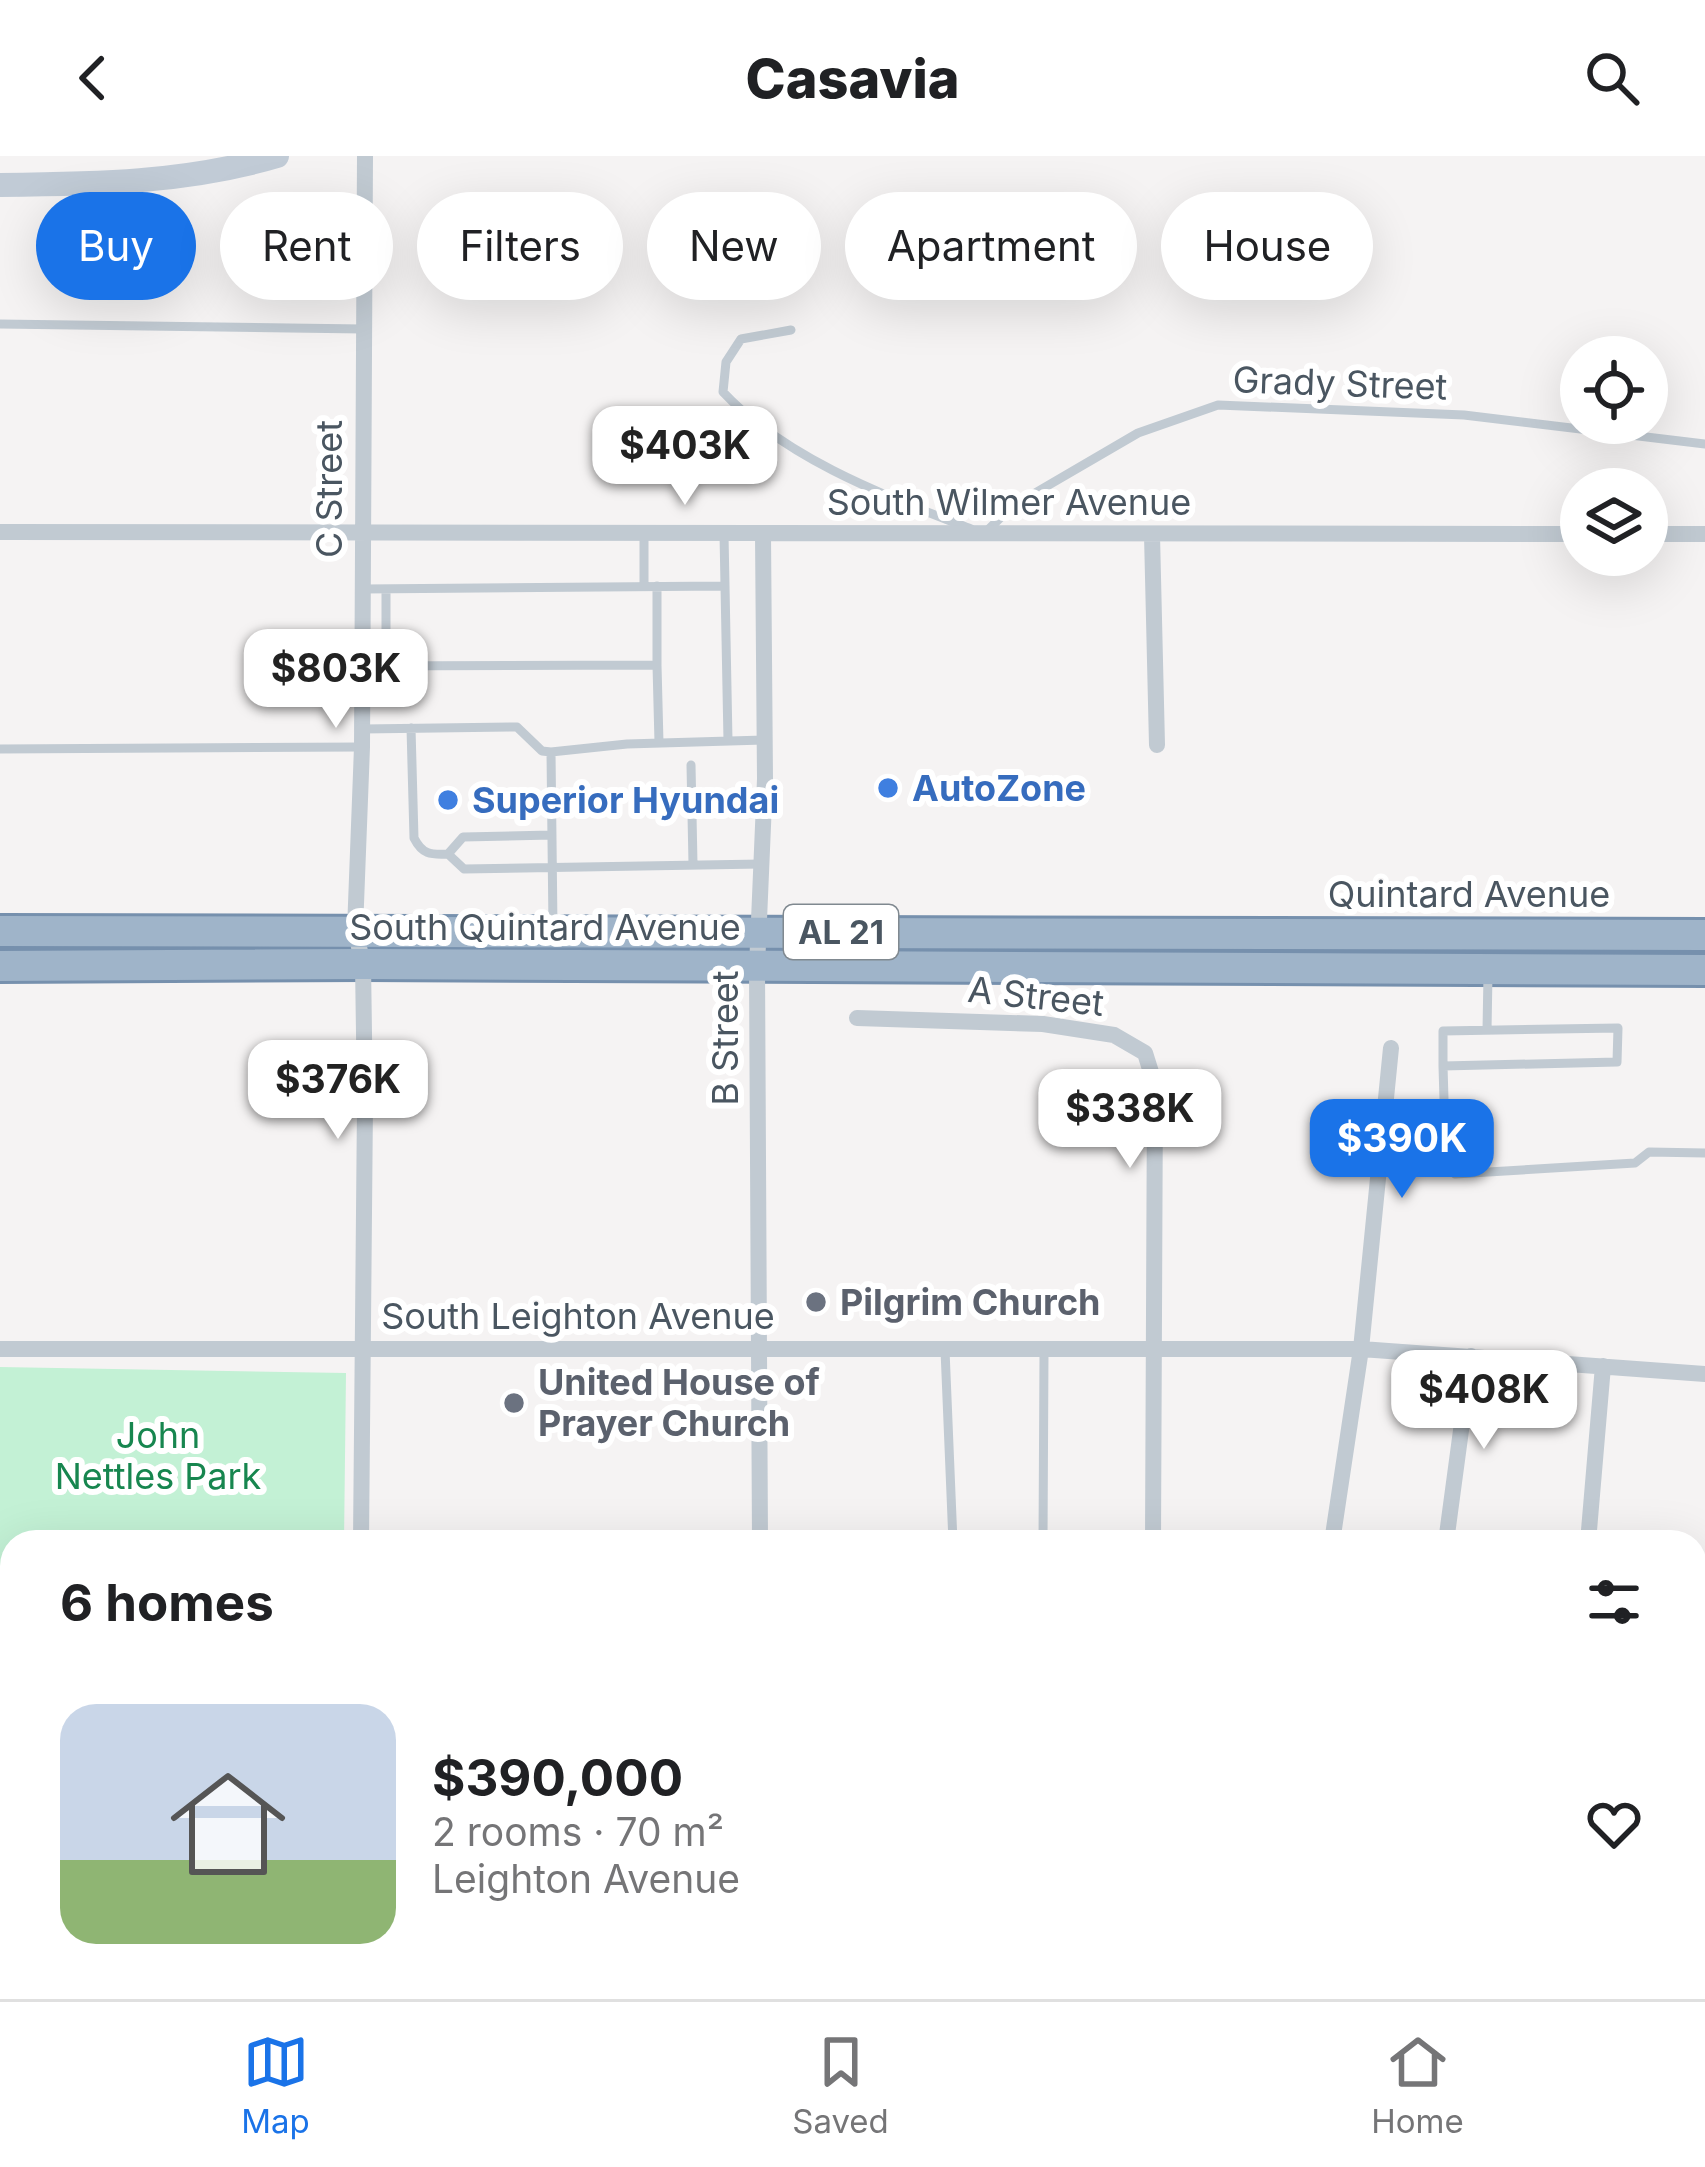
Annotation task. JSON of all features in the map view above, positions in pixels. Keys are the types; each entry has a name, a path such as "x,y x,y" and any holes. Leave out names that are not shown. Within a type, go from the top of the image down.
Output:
{"highway":[{"name":"South Quintard Avenue","path":"0,932 1233,933"},
{"name":"Quintard Avenue","path":"1233,933 1705,935"},
{"name":"South Quintard Avenue","path":"0,966 1234,969"},
{"name":"Quintard Avenue","path":"1234,969 1705,970"}],"main road":[{"path":"0,184 179,178 277,156"}],"street":[{"name":"C Street","path":"361,1530 365,1103 363,964 356,930 362,738 364,156"},
{"name":"South Wilmer Avenue","path":"0,532 1560,534"},
{"path":"1668,534 1705,534"},
{"name":"B Street","path":"760,1530 758,967 763,535"},
{"path":"1152,535 1157,745"},
{"name":"A Street","path":"857,1018 1042,1024 1114,1035 1144,1053 1155,1084 1153,1530"},
{"path":"1334,1530 1360,1349 1391,1048"},
{"name":"South Leighton Avenue","path":"0,1349 1360,1349 1705,1374"},
{"path":"1448,1530 1471,1356"},
{"path":"1589,1530 1603,1366"}],"lane":[{"path":"0,324 363,329"},
{"path":"791,330 741,340 726,362 723,392 793,448 898,501 984,534"},
{"name":"Grady Street","path":"984,534 1011,506 1138,433 1218,405 1463,415 1705,444"},
{"path":"644,534 644,586"},
{"path":"724,534 728,741"},
{"path":"657,586 659,743"},
{"path":"362,589 725,586"},
{"path":"386,589 386,666"},
{"path":"362,666 657,665"},
{"path":"0,749 362,738 411,728 517,727 542,751 550,752 764,740"},
{"path":"411,728 414,838 419,850 448,854 463,837 552,835"},
{"path":"550,752 554,932"},
{"path":"691,765 693,864"},
{"path":"448,854 464,869 761,864"},
{"path":"1487,1030 1488,970"},
{"path":"1443,1066 1617,1062 1618,1028 1443,1031 1443,1066 1445,1133 1455,1174 1635,1163 1649,1152 1705,1153"},
{"path":"945,1350 952,1530"},
{"path":"1043,1530 1044,1352"}],"green space":[{"name":"John Nettles Park","path":"0,1367 346,1373 344,1530 0,1530"}],"place":[{"name":"AutoZone","path":"888,788"},
{"name":"Superior Hyundai","path":"448,800"},
{"name":"Pilgrim Church","path":"816,1302"},
{"name":"United House of Prayer Church","path":"514,1403"}]}
